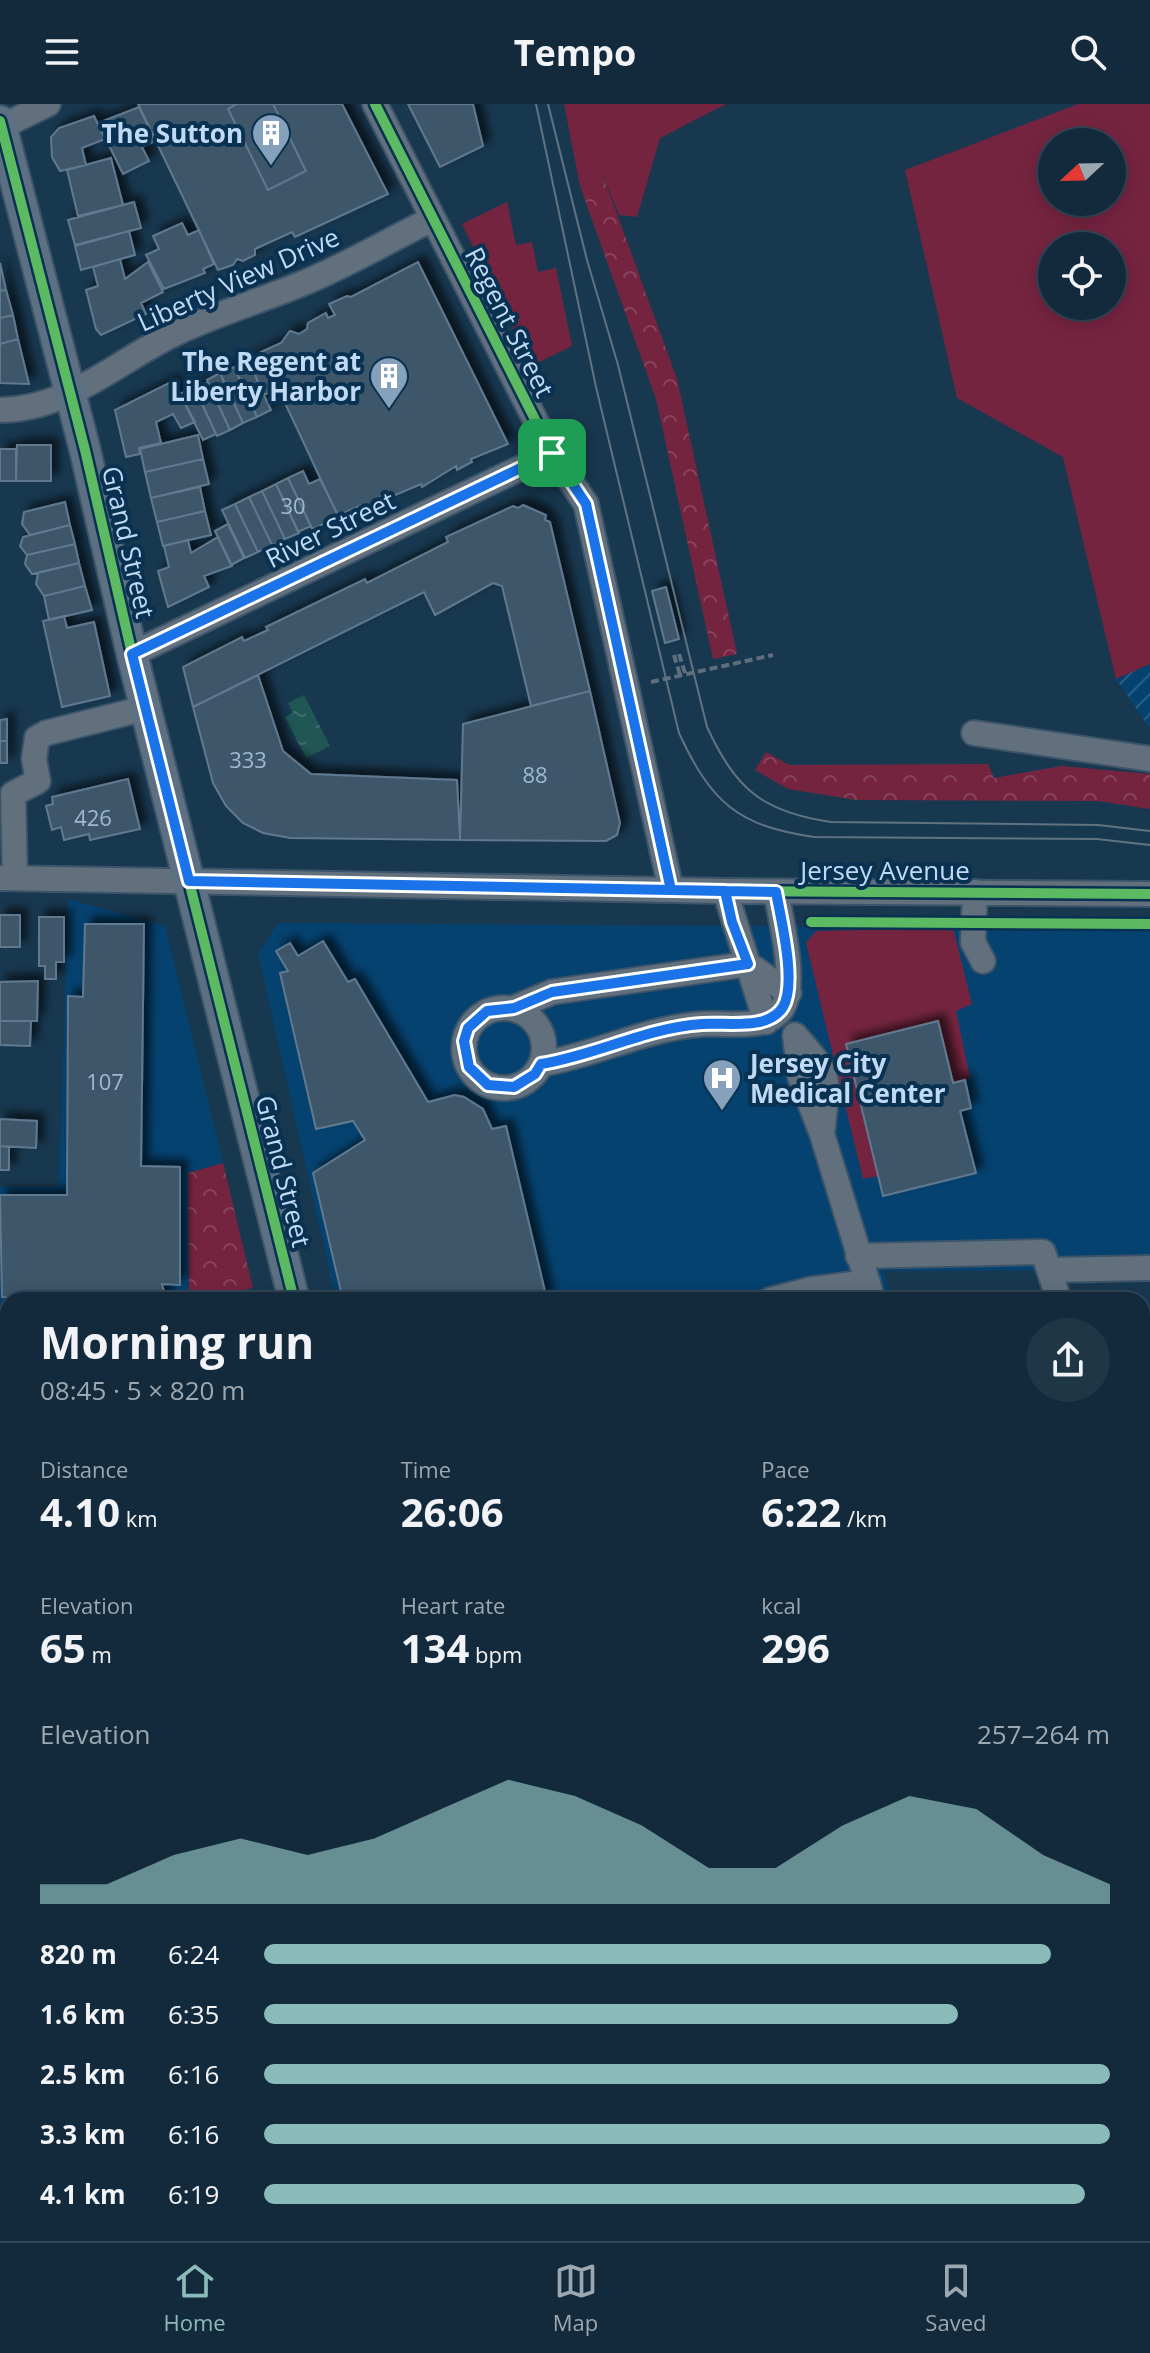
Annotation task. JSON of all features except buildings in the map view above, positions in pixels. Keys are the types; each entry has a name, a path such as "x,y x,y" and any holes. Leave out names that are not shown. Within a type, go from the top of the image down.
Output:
{"main road":[{"name":"Grand Street","path":"1,124 71,394 132,654 292,1292"}],"street":[{"path":"1,124 48,104"},
{"name":"Regent Street","path":"375,104 552,453 586,504 671,890"},
{"name":"Liberty View Drive","path":"0,410 27,410 71,394 163,339 214,315 310,280 432,219"},
{"name":"River Street","path":"132,654 552,453"},
{"path":"7,878 13,794 38,781 34,759 37,738 46,733 146,708"},
{"path":"974,733 1150,759"},
{"name":"Jersey Avenue","path":"7,878 776,892 1150,894"},
{"path":"725,891 732,922 748,964 795,1035 825,1070 827,1082 822,1134 871,1291 800,1292"},
{"path":"776,892 779,1008"},
{"path":"975,892 977,932 973,942 984,964"},
{"path":"514,1008 533,1020 540,1029 544,1052 541,1064 526,1081 501,1088 477,1078 469,1067 464,1041 468,1028 487,1011 514,1008 552,992 748,964"},
{"path":"748,964 779,1008"},
{"path":"541,1064 578,1058 613,1042 661,1028 779,1008"},
{"path":"795,1035 788,1080 793,1098 822,1134"},
{"path":"858,1256 1043,1252 1057,1292"},
{"path":"1051,1270 1150,1268"}],"path":[{"path":"677,655 682,674"},
{"path":"651,682 773,655"}],"shaded area":[{"path":"1150,664 1150,729 1116,679"},
{"path":"68,899 165,926 223,1163 188,1173 189,1292 0,1292 0,1187 59,1187"},
{"name":"Jersey City Medical Center","path":"278,923 1150,929 1150,1270 884,1271 889,1292 334,1292 258,954"}],"green space":[{"path":"564,104 726,104 660,138 637,217 619,215 601,170 580,186"},
{"path":"1078,104 1150,104 1150,664 1116,679 1063,457 957,398 905,170"},
{"path":"601,170 677,379 737,654 713,659 656,399 580,186"},
{"path":"507,202 516,245 532,242 538,272 556,268 572,346 531,366 462,224"},
{"path":"766,752 789,765 988,764 994,778 1061,766 1150,774 1150,809 1098,801 856,800 788,789 755,770"},
{"path":"953,928 972,1004 956,1011 970,1078 953,1083 938,1021 846,1044 878,1176 863,1179 806,943 816,931"},
{"path":"223,1163 253,1288 238,1292 189,1292 188,1173"}],"water":[{"path":"304,695 330,746 306,758 285,717 293,713 288,703"}],"tram line":[{"path":"536,104 596,387 679,733 715,793 730,807 765,826 814,837 1097,839 1150,845"},
{"path":"548,104 587,260 618,365 707,727 741,782 769,804 807,818 831,822 1098,825 1150,831"}],"cycle path":[{"path":"375,104 552,453 586,504 671,890"},
{"path":"0,121 85,450 132,654 292,1292"},
{"path":"189,881 725,891 1150,894"},
{"path":"811,922 1150,924"}],"place":[{"name":"The Sutton","path":"271,167"},
{"name":"The Regent at Liberty Harbor","path":"389,410"},
{"name":"Jersey City Medical Center","path":"722,1112"}],"route":[{"path":"552,453 132,654 189,881 244,883 564,888 671,890 725,891 732,922 748,964 552,992 514,1008 500,1007 487,1011 468,1028 464,1054 477,1078 501,1088 514,1087 526,1081 541,1064 578,1058 613,1042 661,1028 766,1022 781,1010 789,993 776,892 671,890 586,504 552,453"}]}
